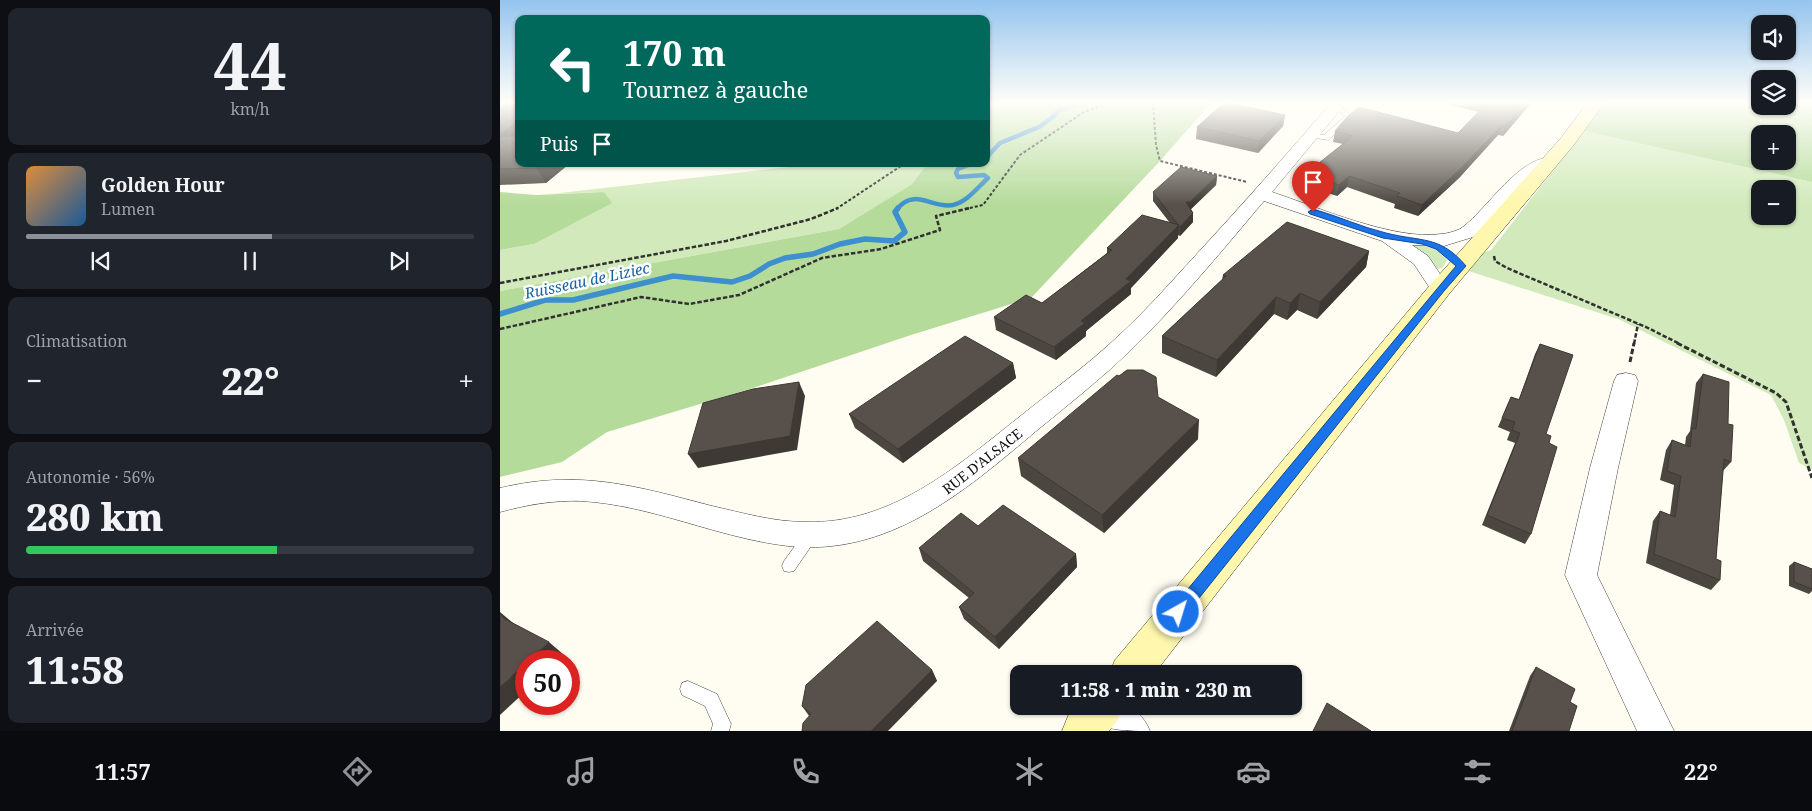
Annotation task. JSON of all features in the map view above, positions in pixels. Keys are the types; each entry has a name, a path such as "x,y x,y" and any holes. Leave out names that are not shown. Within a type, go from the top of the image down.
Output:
{"main road":[{"path":"1136,665 1451,277 1570,136"}],"street":[{"name":"RUE D'ALSACE","path":"500,500 526,494 581,490 610,493 779,534 811,535 852,530 894,518 925,503 954,485 1112,355 1162,305 1310,136"},
{"path":"1263,191 1386,236 1424,241 1444,240 1466,233 1533,168 1550,162"},
{"path":"1386,236 1421,260 1451,277"},
{"path":"1424,241 1440,247 1451,277"},
{"path":"1626,381 1604,468 1581,575 1656,731"}],"lane":[{"path":"789,566 811,535"},
{"path":"688,689 711,700 722,724 720,731"}],"path":[{"path":"500,329 641,297 689,304 739,295 822,258 881,249 940,230 936,216 983,205 1020,156 1049,136"},
{"path":"1155,136 1160,161 1263,191"},
{"path":"500,283 726,241 811,219 835,210 900,167"},
{"path":"1494,256 1495,261 1507,268 1638,324 1782,397 1786,402 1812,478"},
{"path":"1626,381 1638,324"}],"green space":[{"path":"990,136 1182,136 1031,298 911,335 750,389 607,432 562,462 500,477 500,291 839,229 912,184 925,167 990,167"},
{"path":"1580,136 1607,136 1751,168 1751,170 1812,182 1812,469 1799,463 1784,420 1771,395 1618,319 1450,265 1491,250"},
{"path":"1607,136 1751,136 1751,168"},
{"path":"1796,136 1812,136 1812,182 1758,170 1796,170"},
{"path":"789,167 925,167 912,184 839,229 500,291 500,250 534,244 603,192 551,194"},
{"path":"500,192 536,195 604,192 612,203 534,244 500,250"},
{"path":"1406,241 1436,249 1447,260 1443,267 1438,269 1434,267"}],"building":[{"path":"515,136 515,167 538,167 500,169 500,137"},
{"path":"1237,136 1264,136 1259,141"},
{"path":"1353,136 1491,136 1422,205 1397,196 1400,193 1349,176 1339,185 1305,174"},
{"path":"1181,167 1217,176 1190,202 1186,202 1193,213 1180,227 1153,192"},
{"path":"1142,215 1179,225 1126,279 1131,281 1081,321 1085,323 1054,347 994,317 1026,295 1042,303 1112,250 1107,248"},
{"path":"1287,222 1369,251 1320,302 1300,293 1290,303 1276,297 1217,360 1162,336 1226,276 1223,275"},
{"path":"965,336 1013,363 898,449 849,414"},
{"path":"1540,344 1573,355 1546,434 1551,436 1549,443 1557,447 1531,534 1487,515 1520,433 1512,430 1515,422 1502,418 1511,397 1519,400"},
{"path":"1127,370 1143,370 1156,377 1158,397 1199,420 1102,515 1018,458 1117,375 1119,376"},
{"path":"1703,374 1729,382 1728,424 1733,425 1731,462 1724,459 1716,559 1721,561 1720,580 1654,554 1660,511 1675,517 1681,476 1667,471 1672,440 1690,447 1692,428 1696,429"},
{"path":"799,382 790,436 688,454 703,403 753,389"},
{"path":"1003,505 1076,554 995,637 959,607 974,593 919,548 961,513 978,526"},
{"path":"1794,562 1812,569 1812,589 1794,582"},
{"path":"500,614 503,618 549,642 540,650 515,650 515,673 500,687"},
{"path":"877,621 932,670 871,731 802,731 803,723 811,714 802,706 806,685"},
{"path":"1536,667 1575,689 1570,702 1577,706 1569,731 1512,731"},
{"path":"1327,703 1371,731 1313,731"}],"waterway":[{"name":"Ruisseau de Liziec","path":"990,154 1000,143 1017,136"},
{"name":"Ruisseau de Liziec","path":"898,208 910,200 917,199 945,205 953,205 963,201 988,178 984,175 958,177 956,173 958,169 963,167"},
{"name":"Ruisseau de Liziec","path":"500,314 545,300 573,300 673,276 732,282 750,276 769,264 785,258 813,254 840,244 865,239 894,241 905,232 895,212 898,208"}],"route":[{"path":"1178,612 1440,289 1461,266 1440,247 1424,241 1386,236 1313,212"}]}
